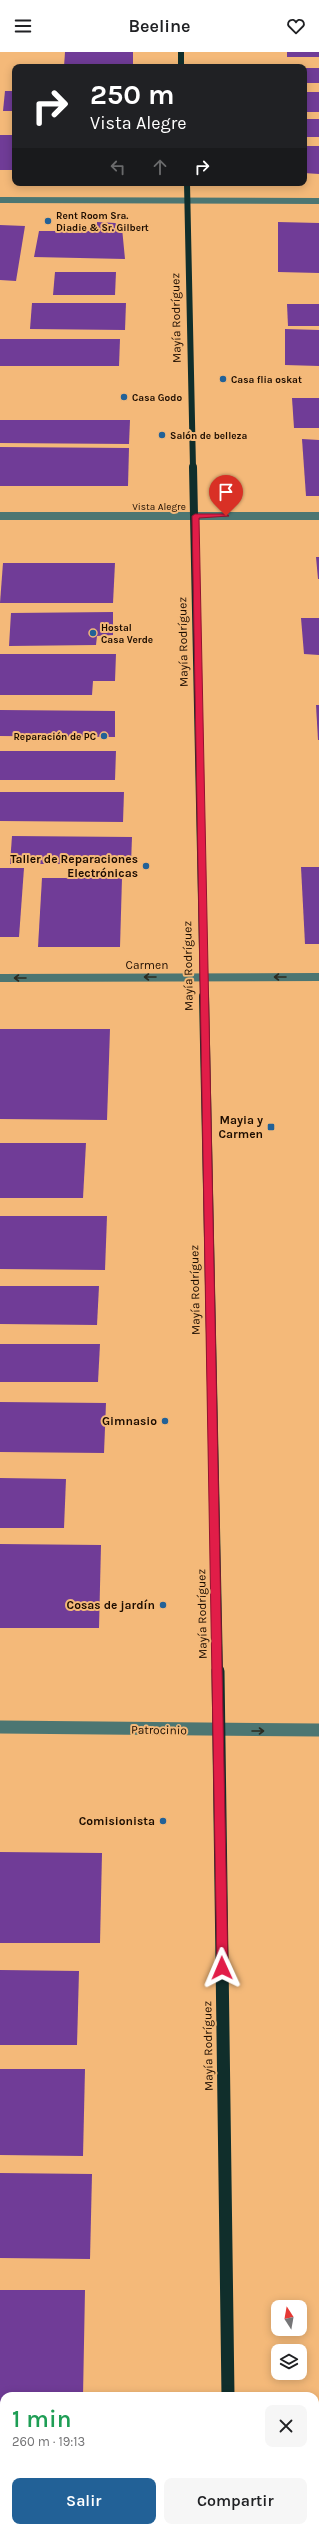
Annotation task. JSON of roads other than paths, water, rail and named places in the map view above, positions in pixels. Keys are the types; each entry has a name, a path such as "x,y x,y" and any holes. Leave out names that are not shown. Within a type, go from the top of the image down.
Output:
{"main road":[{"path":"181,52 181,64"},
{"name":"Mayía Rodríguez","path":"187,186 219,1731 228,2392"}],"street":[{"path":"0,200 319,201"},
{"name":"Vista Alegre","path":"0,516 319,516"},
{"name":"Carmen","path":"0,978 319,977"},
{"name":"Patrocinio","path":"0,1727 219,1731 319,1730"}],"place":[{"name":"Rent Room Sra. Diadie & Sr. Gilbert","path":"48,221"},
{"name":"Casa flia oskat","path":"223,379"},
{"name":"Casa Godo","path":"124,397"},
{"name":"Salón de belleza","path":"162,435"},
{"name":"Hostal Casa Verde","path":"93,633"},
{"name":"Reparación de PC","path":"104,736"},
{"name":"Taller de Reparaciones Electrónicas","path":"146,866"},
{"name":"Mayia y Carmen","path":"271,1127"},
{"name":"Gimnasio","path":"165,1421"},
{"name":"Cosas de jardín","path":"163,1605"},
{"name":"Comisionista","path":"163,1821"}]}
